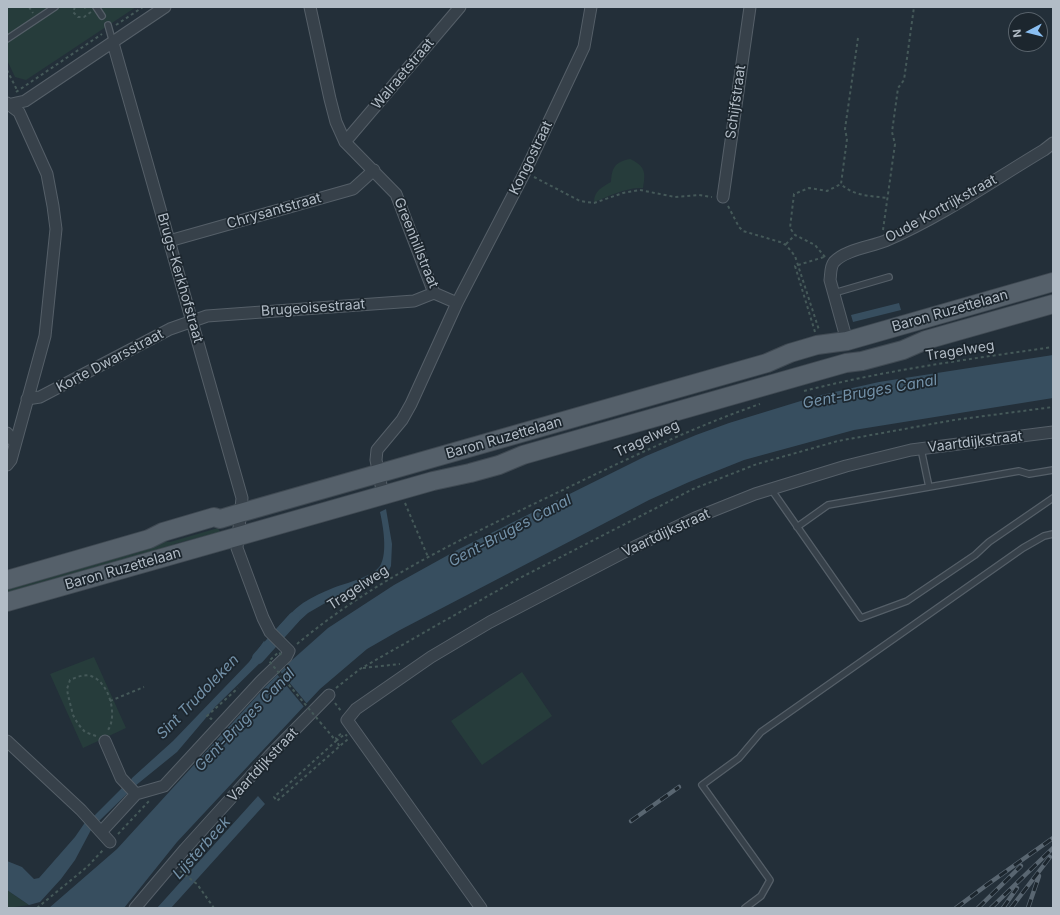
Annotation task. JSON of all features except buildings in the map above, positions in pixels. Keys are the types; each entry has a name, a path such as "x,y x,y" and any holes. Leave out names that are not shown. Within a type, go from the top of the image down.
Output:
{"main road":[{"name":"Baron Ruzettelaan","path":"767,363 794,363 825,354 847,341 1053,282"},
{"name":"Baron Ruzettelaan","path":"7,602 441,478 467,464 496,456 524,455 846,363 869,349 899,340 926,340 1053,304"},
{"name":"Baron Ruzettelaan","path":"7,580 149,539 163,532 214,517 220,519 767,363 819,339 847,341"}],"street":[{"path":"8,104 25,101 165,7"},
{"name":"Greenhillstraat","path":"310,7 336,122 346,142 396,194 434,292 457,303"},
{"name":"Walraetstraat","path":"346,142 460,7"},
{"name":"Kongostraat","path":"457,303 525,172 584,47 591,7"},
{"name":"Schijfstraat","path":"723,198 750,7"},
{"name":"Brugs-Kerkhofstraat","path":"113,43 242,498 240,513"},
{"path":"7,465 11,460 45,336 56,229 54,206 47,174 19,112 8,104"},
{"name":"Oude Kortrijkstraat","path":"829,260 886,241 934,217 1053,143"},
{"name":"Chrysantstraat","path":"169,241 353,189 374,170"},
{"path":"829,260 831,270 830,280 847,341"},
{"name":"Brugeoisestraat","path":"192,321 207,316 414,301 434,292"},
{"path":"391,493 378,474 376,450 402,420 411,404 457,303"},
{"name":"Korte Dwarsstraat","path":"27,399 40,397 170,329 192,321"},
{"name":"Vaartdijkstraat","path":"347,720 356,709 413,669 490,622 632,548 695,518 771,488 846,466 911,450 1053,432"},
{"path":"7,433 15,443"},
{"path":"95,826 131,789 164,786 261,681 286,657 278,641 270,632 263,618 237,548 240,513"},
{"name":"Vaartdijkstraat","path":"135,908 185,849 270,755 329,695"},
{"path":"347,720 481,908"},
{"path":"103,739 121,778 131,789"},
{"path":"7,741 81,810 110,842"}],"lane":[{"path":"7,39 55,7"},
{"path":"97,8 102,16"},
{"path":"109,27 113,43"},
{"path":"834,293 889,277"},
{"path":"921,449 929,487"},
{"path":"798,527 828,505 1019,471 1029,474 1053,470"},
{"path":"771,488 861,618 907,601 975,555 989,542 1053,498"},
{"path":"745,908 761,896 770,880 702,785 739,758 761,732 1023,548 1044,536 1053,534"}],"path":[{"path":"75,7 73,10 74,15 80,18 97,8"},
{"path":"7,70 17,90 89,43 109,27 143,7"},
{"path":"886,241 883,231 895,144 892,132 898,88 904,80 914,7"},
{"path":"840,184 847,139 845,129 858,38"},
{"path":"525,172 580,201 588,203 594,203 622,193 640,190 675,198 699,195 723,198 739,227 743,231 786,245 796,256 819,339"},
{"path":"840,184 856,194 888,198"},
{"path":"829,260 815,245 794,235 790,228 794,194 809,188 827,191 840,184"},
{"path":"786,245 794,235"},
{"path":"819,339 814,335 815,330 795,266 829,260"},
{"name":"Tragelweg","path":"800,392 889,372 1053,347"},
{"name":"Tragelweg","path":"336,741 269,661 279,652 285,653 350,603 455,542 644,450 715,420 763,402"},
{"path":"391,493 428,557"},
{"path":"347,720 329,695 360,668 407,664 413,669"},
{"path":"79,676 91,676 98,680 105,689 112,706 113,719 110,728 103,739 85,732 78,724 73,715 68,695 70,680 79,676"},
{"path":"110,701 144,687"},
{"path":"345,734 348,738 278,801 274,797 336,741 345,734"},
{"path":"37,908 87,867 164,786"},
{"path":"184,874 197,884 214,908"}],"green space":[{"path":"7,7 136,7 26,80 15,77 7,60"},
{"path":"630,159 639,164 643,170 643,188 624,190 594,202 597,192 611,182 612,172 615,166"},
{"path":"218,528 220,532 174,544 172,550 7,596 7,586 164,541 170,542"},
{"path":"94,657 126,728 83,748 50,674"},
{"path":"522,672 552,716 482,765 451,721"},
{"path":"7,890 29,905 7,908"}],"water":[{"path":"899,303 901,310 853,322 851,315"},
{"name":"Gent-Bruges Canal","path":"1053,355 1053,398 854,430 744,460 649,500 400,630 367,649 320,689 177,842 124,908 49,908 117,849 266,686 292,660 328,628 394,585 459,549 646,456 729,423 817,396 879,382"},
{"path":"386,509 392,544 391,566 388,572 369,585 327,602 308,613 286,633 279,626 303,603 325,591 365,576 380,566 384,554 384,547 380,512"},
{"path":"264,641 272,650 265,658 216,706 177,752 135,786 131,780 132,778 173,741 249,662"},
{"path":"124,786 129,792 97,823 92,818"},
{"path":"258,796 265,804 171,908 157,908"},
{"path":"86,821 92,828 75,860 61,879 40,902 29,905 7,890 7,861 22,867 34,879 39,878 75,837"}],"pier":[{"path":"279,670 308,705 305,708 276,673"}],"waterway":[{"name":"Sint Trudoleken","path":"258,658 294,618"}],"railway":[{"path":"631,821 679,787"},
{"path":"956,908 1053,838"},
{"path":"991,908 1053,848"},
{"path":"1011,908 1050,857"},
{"path":"978,908 1021,866"},
{"path":"1028,908 1039,876"},
{"path":"1003,908 1017,888"}],"water label":[{"name":"Lijsterbeek","path":"202,848"}]}
